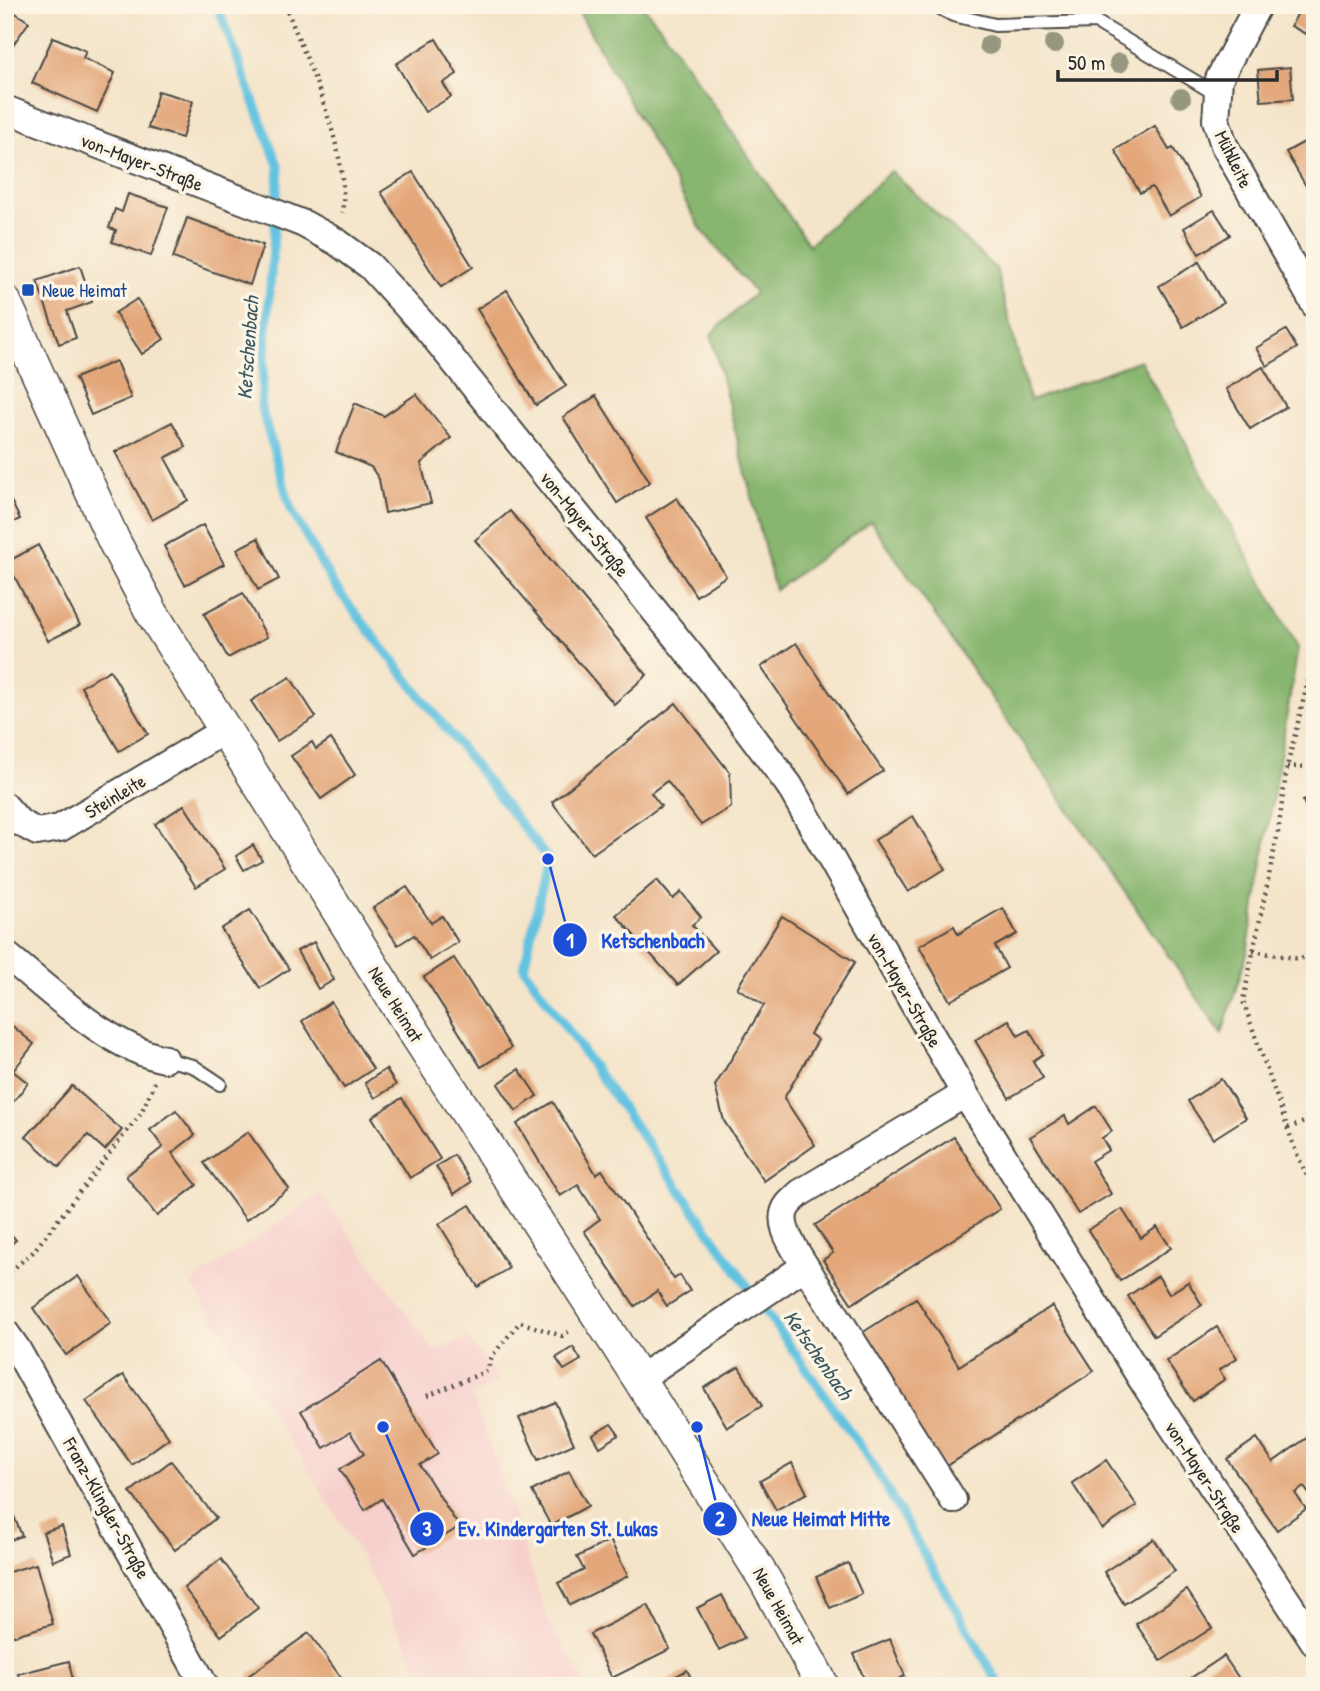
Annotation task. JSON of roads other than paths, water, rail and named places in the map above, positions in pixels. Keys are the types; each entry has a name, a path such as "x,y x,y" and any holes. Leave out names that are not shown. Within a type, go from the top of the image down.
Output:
{"street":[{"name":"Mühlleite","path":"1258,5 1219,79 1216,120 1224,145 1315,305"},
{"name":"von-Mayer-Straße","path":"5,110 304,224 337,242 370,266 431,333 708,677 789,785 965,1094 1142,1380 1315,1643"},
{"name":"von-Mayer-Straße","path":"5,134 22,127 48,127"},
{"name":"Neue Heimat","path":"5,302 114,541 152,613 400,1010 639,1379 765,1580 822,1686"},
{"name":"Steinleite","path":"5,806 19,822 37,832 60,828 225,730"},
{"path":"5,954 108,1035 146,1055 165,1059"},
{"path":"953,1500 805,1266 786,1231 783,1219 786,1206 800,1194 965,1094"},
{"path":"639,1379 805,1266"},
{"name":"Franz-Klingler-Straße","path":"5,1332 18,1349 205,1686"}],"lane":[{"path":"934,5 953,15 995,25 1096,22"},
{"path":"1084,5 1096,22 1216,94"},
{"path":"165,1059 193,1066 220,1084"}],"waterway":[{"name":"Ketschenbach","path":"217,5 279,168 261,407 291,509 333,584 548,859 524,968 870,1460 1000,1686"}],"place":[{"name":"Neue Heimat","path":"28,290"},
{"name":"Ketschenbach","path":"548,859"},
{"name":"Ev. Kindergarten St. Lukas","path":"383,1427"},
{"name":"Neue Heimat Mitte","path":"697,1427"}]}
